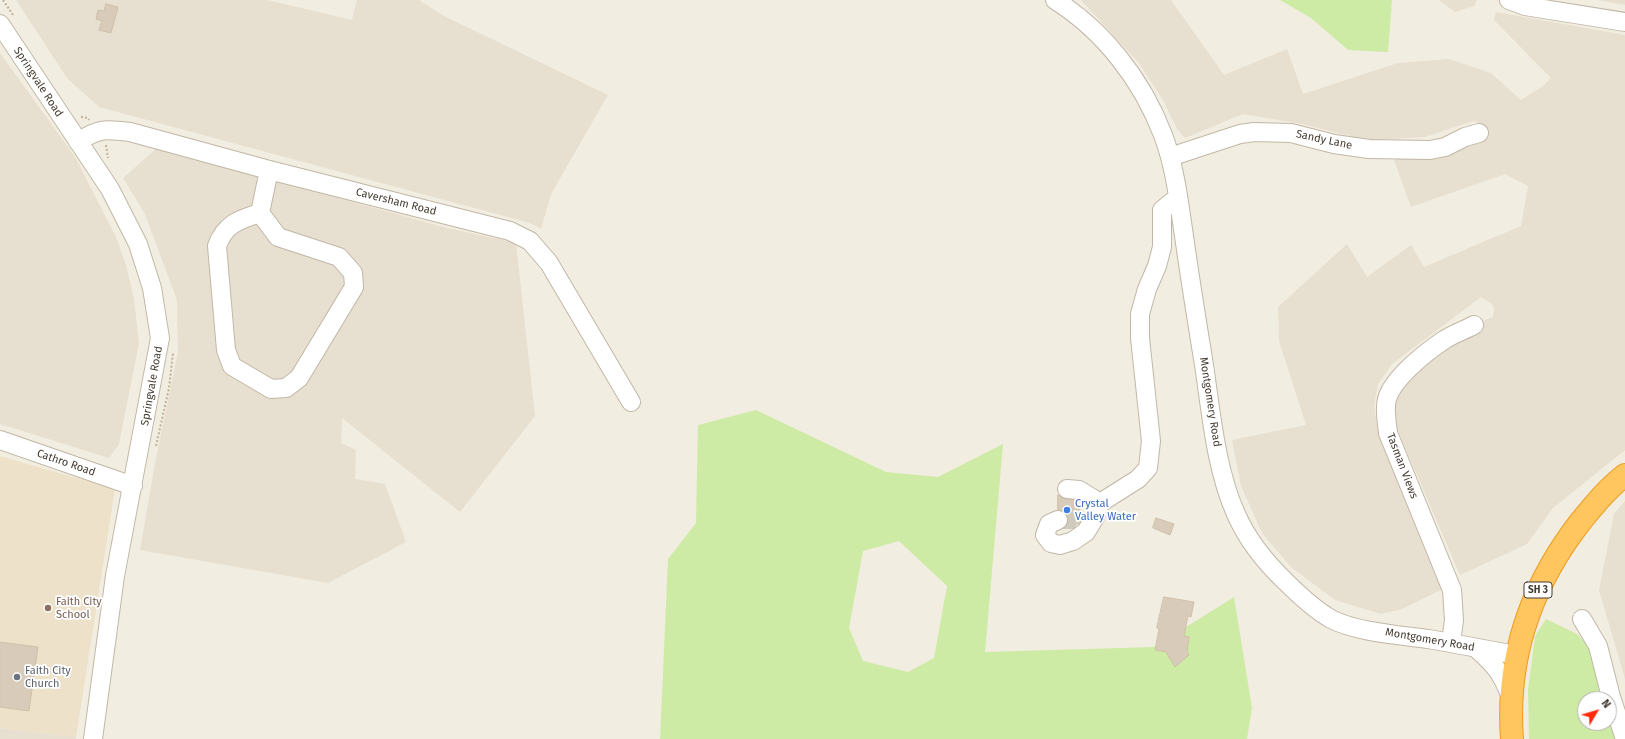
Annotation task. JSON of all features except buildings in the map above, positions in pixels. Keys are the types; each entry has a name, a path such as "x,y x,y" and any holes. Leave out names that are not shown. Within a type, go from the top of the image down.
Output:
{"highway":[{"name":"SH 3","path":"1512,739 1511,697 1516,655 1525,622 1535,594 1552,562 1573,531 1608,489 1625,475"}],"street":[{"name":"Montgomery Road","path":"1055,0 1076,15 1115,53 1133,77 1155,117 1170,157 1178,197 1222,475 1236,514 1246,532 1267,562 1292,588 1320,612 1334,620 1375,630 1516,655"},
{"path":"1509,0 1525,6 1625,22"},
{"name":"Springvale Road","path":"0,24 110,190 138,244 153,295 160,338 115,576 93,739"},
{"name":"Caversham Road","path":"78,142 95,132 107,129 130,132 269,170 510,231 530,241 549,263 631,402"},
{"name":"Sandy Lane","path":"1170,157 1240,134 1254,132 1291,133 1334,144 1369,149 1430,150 1445,147 1465,137 1479,133"},
{"path":"260,213 231,224 221,235 217,246 226,350 232,366 271,389 286,388 299,378 354,287 353,273 339,257 278,237 260,213 269,170"},
{"path":"1058,520 1049,524 1045,535 1051,543 1060,545 1073,541 1086,532 1092,513 1138,479 1148,468 1151,441 1140,338 1140,314 1162,247 1162,210 1178,197"},
{"name":"Tasman Views","path":"1451,643 1454,620 1452,590 1388,433 1386,414 1387,399 1392,386 1402,374 1445,340 1474,325"},
{"name":"Cathro Road","path":"0,440 133,486"},
{"path":"1067,488 1079,490 1092,513"},
{"path":"1582,619 1598,646 1611,697 1625,739"},
{"path":"1476,647 1502,674 1511,697"}],"shaded area":[{"path":"16,0 267,0 352,20 357,0 419,0 442,15 608,95 551,194 541,229 530,223 99,107 67,78"},
{"path":"1081,0 1171,0 1224,75 1287,49 1303,94 1398,63 1449,59 1491,73 1521,100 1543,86 1551,78 1494,20 1496,12 1625,35 1625,450 1553,508 1527,544 1460,575 1393,419 1393,406 1404,380 1483,321 1493,317 1494,308 1492,304 1481,297 1392,364 1378,384 1374,406 1376,420 1445,588 1402,609 1381,614 1335,600 1291,567 1262,533 1241,486 1232,440 1306,425 1279,341 1278,307 1347,244 1367,277 1411,245 1424,267 1521,226 1528,186 1505,174 1411,207 1394,160 1480,131 1482,124 1473,121 1425,137 1366,140 1302,124 1243,114 1185,138 1177,129 1163,100 1139,63"},
{"path":"1439,0 1477,0 1474,6 1455,12"},
{"path":"1598,0 1625,0 1625,5"},
{"path":"0,53 75,157 116,237 126,265 134,299 139,343 119,444 109,458 0,424"},
{"path":"157,148 447,228 516,243 535,416 460,512 342,418 341,443 356,450 355,479 385,484 406,542 328,583 140,550 155,463 178,352 177,300 145,214 123,178"},
{"name":"Faith City School","path":"0,456 115,489 76,737 0,728"},
{"path":"1625,501 1625,679 1599,590 1614,514"},
{"path":"0,728 76,737 76,739 0,739"}],"green space":[{"path":"1280,0 1392,0 1388,52 1348,50 1311,18"},
{"path":"756,410 886,472 938,477 1003,444 985,652 1154,647 1234,597 1252,708 1247,739 660,739 668,559 696,523 698,425","holes":["899,541 947,586 934,658 908,672 863,661 849,628 863,551"]},
{"path":"1546,619 1577,634 1592,650 1605,691 1577,691 1577,731 1617,731 1617,725 1622,739 1529,739 1528,690 1535,636"}],"tunnel":[{"path":"1058,520 1081,520"}],"place":[{"name":"Crystal Valley Water","path":"1067,510"},
{"name":"Faith City School","path":"48,608"},
{"name":"Faith City Church","path":"17,677"}]}
